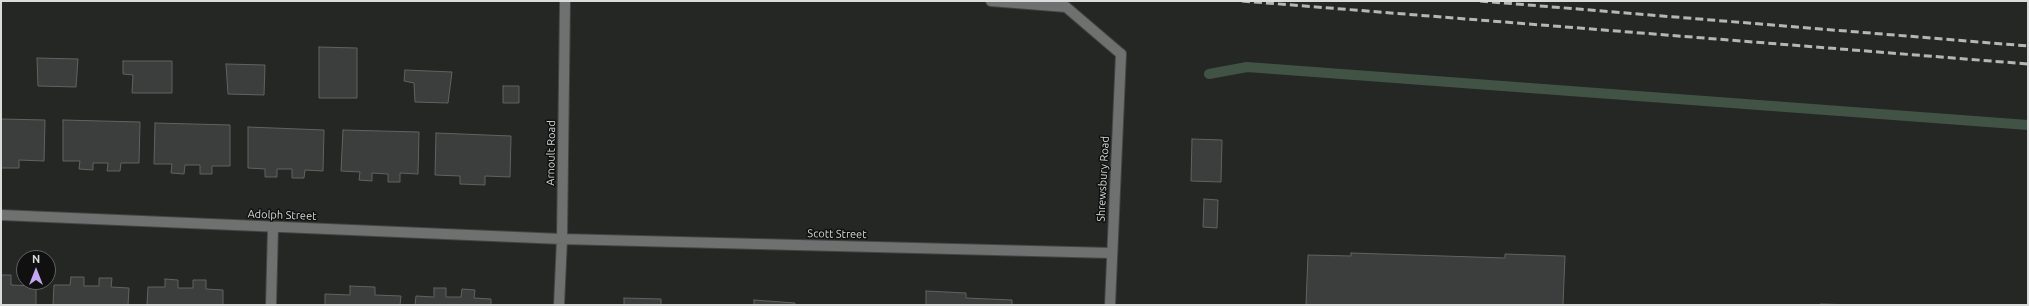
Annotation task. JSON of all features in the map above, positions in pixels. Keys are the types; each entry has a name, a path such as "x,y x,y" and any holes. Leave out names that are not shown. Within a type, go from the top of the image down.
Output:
{"street":[{"name":"Arnoult Road","path":"559,305 562,239 565,1"},
{"name":"Shrewsbury Road","path":"991,1 1066,7 1121,54 1110,305"},
{"name":"Adolph Street","path":"1,214 562,239"},
{"path":"271,305 273,227"},
{"name":"Scott Street","path":"562,239 1112,253"}],"building":[{"path":"319,47 357,48 357,98 319,98"},
{"path":"37,58 78,59 76,87 38,86"},
{"path":"123,61 172,61 172,93 132,93 133,75 123,74"},
{"path":"226,64 265,65 264,95 228,94"},
{"path":"405,70 452,72 448,103 415,102 414,83 404,81"},
{"path":"503,86 519,86 519,103 503,103"},
{"path":"1,119 45,120 44,161 19,160 19,168 1,168"},
{"path":"63,120 140,122 139,163 121,163 120,171 107,171 108,163 93,163 93,170 79,169 80,161 63,161"},
{"path":"155,123 230,125 230,166 212,166 212,174 200,174 200,165 185,165 184,174 171,173 172,164 154,164"},
{"path":"248,127 324,130 323,171 305,170 304,178 292,178 292,169 277,169 277,177 265,177 265,169 248,168"},
{"path":"343,130 419,132 418,174 400,173 400,182 388,182 388,174 372,173 372,181 359,180 360,172 341,171"},
{"path":"436,133 511,136 510,177 485,176 485,185 460,184 460,176 435,175"},
{"path":"1192,139 1222,140 1221,182 1191,181"},
{"path":"1204,199 1218,200 1217,228 1203,227"},
{"path":"1351,253 1505,258 1505,254 1565,256 1563,305 1306,305 1308,255 1351,256"},
{"path":"1,275 11,275 11,285 16,285 16,290 36,290 36,305 1,305"},
{"path":"71,277 84,277 84,286 99,286 99,278 112,278 111,287 129,288 128,305 53,305 54,290 56,290 56,285 70,285"},
{"path":"165,279 178,280 178,288 193,288 193,280 206,280 206,289 223,290 223,305 147,305 148,287 165,287"},
{"path":"350,286 375,287 375,295 401,296 400,305 325,305 325,294 350,295"},
{"path":"434,288 446,288 446,297 461,297 462,289 475,290 474,298 491,299 491,305 415,305 416,296 434,297"},
{"path":"926,291 966,293 966,298 1012,300 1012,305 926,305"},
{"path":"624,298 661,299 661,305 624,305"},
{"path":"754,300 795,303 795,305 754,305"},
{"path":"1821,304 1857,305 1821,305"}],"waterway":[{"path":"1209,74 1247,67 2028,125"}],"railway":[{"path":"1242,1 2028,64"},
{"path":"1480,1 2028,46"}]}
